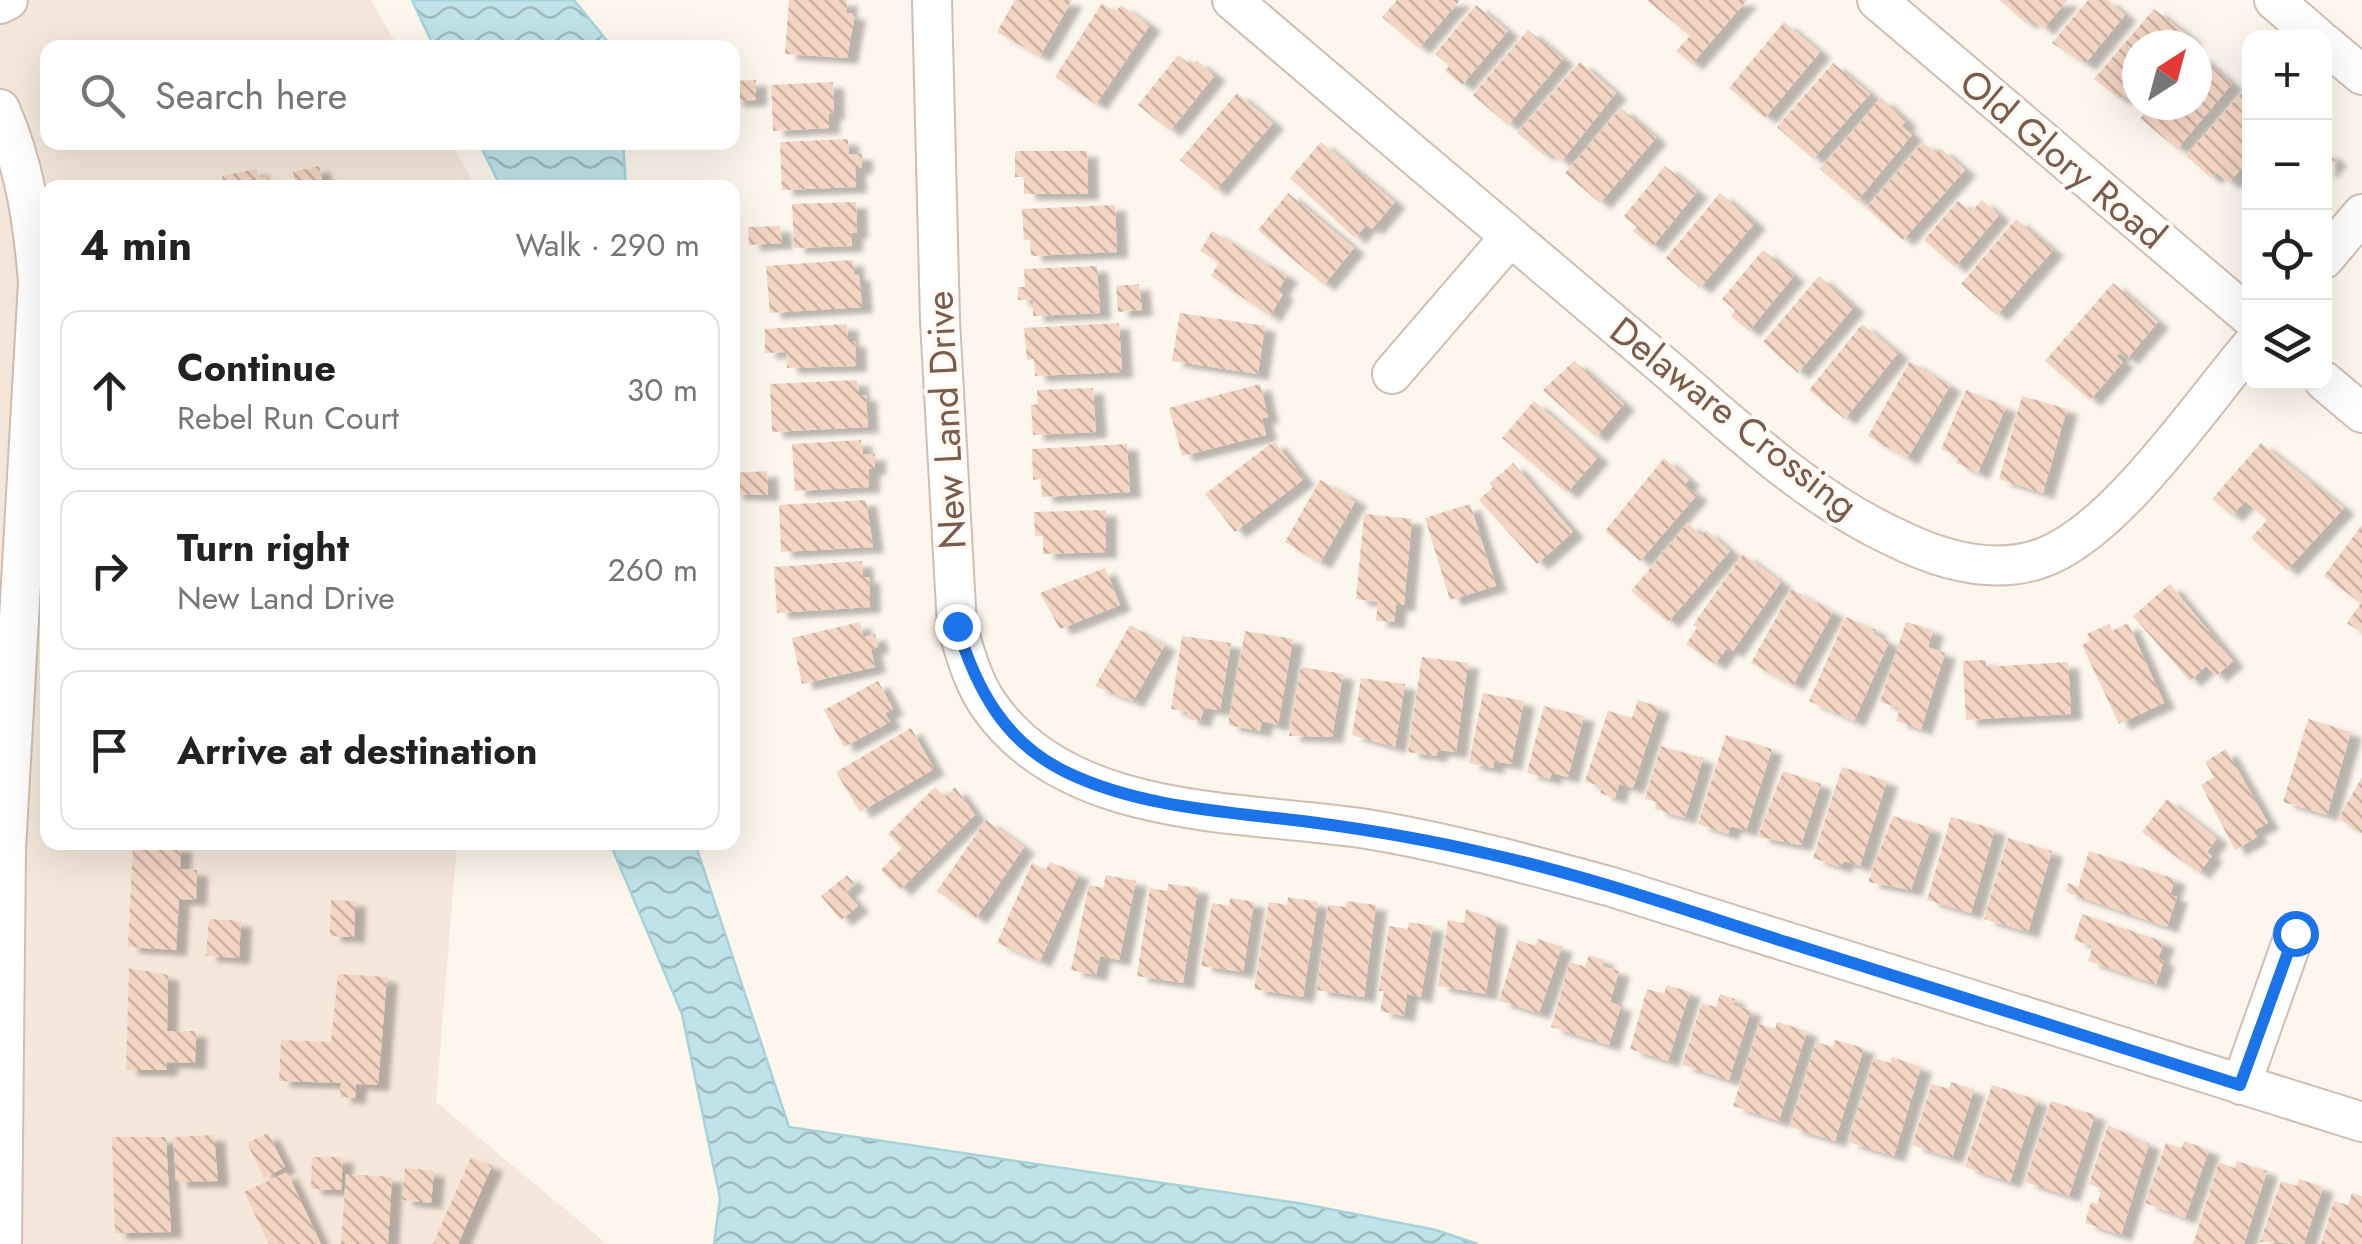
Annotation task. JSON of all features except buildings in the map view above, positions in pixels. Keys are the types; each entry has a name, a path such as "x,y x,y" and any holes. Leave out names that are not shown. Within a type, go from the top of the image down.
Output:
{"street":[{"path":"0,4 8,0"},
{"name":"New Land Drive","path":"932,0 940,320 957,626 972,674 988,704 1014,736 1069,774 1135,795 1204,809 1368,830 1491,854 1612,887 2362,1122"},
{"name":"Delaware Crossing","path":"1232,0 1820,494 1894,538 1958,562 1994,566 2069,547 2103,521 2242,357"},
{"name":"Old Glory Road","path":"1877,0 2242,310"},
{"path":"2274,0 2309,30"},
{"path":"2332,50 2362,75"},
{"path":"0,109 15,144 32,212 38,282 7,748 2,1244"},
{"path":"2332,250 2362,214"},
{"path":"1392,374 1510,237"},
{"path":"2332,388 2362,413"},
{"path":"2240,1085 2295,933"}],"shaded area":[{"path":"0,0 371,0 394,40 40,40 40,150 455,150 472,180 40,180 40,850 456,850 436,1102 607,1244 0,1244"}],"water":[{"path":"412,0 574,0 606,40 431,40"},
{"path":"482,150 623,150 626,180 498,180"},
{"path":"613,850 697,850 789,1127 1304,1204 1436,1230 1478,1244 714,1244 720,1198 682,1014"}],"route":[{"path":"957,626 972,674 988,704 1014,736 1069,774 1135,795 1204,809 1368,830 1491,854 1612,887 2240,1085 2295,933"}]}
